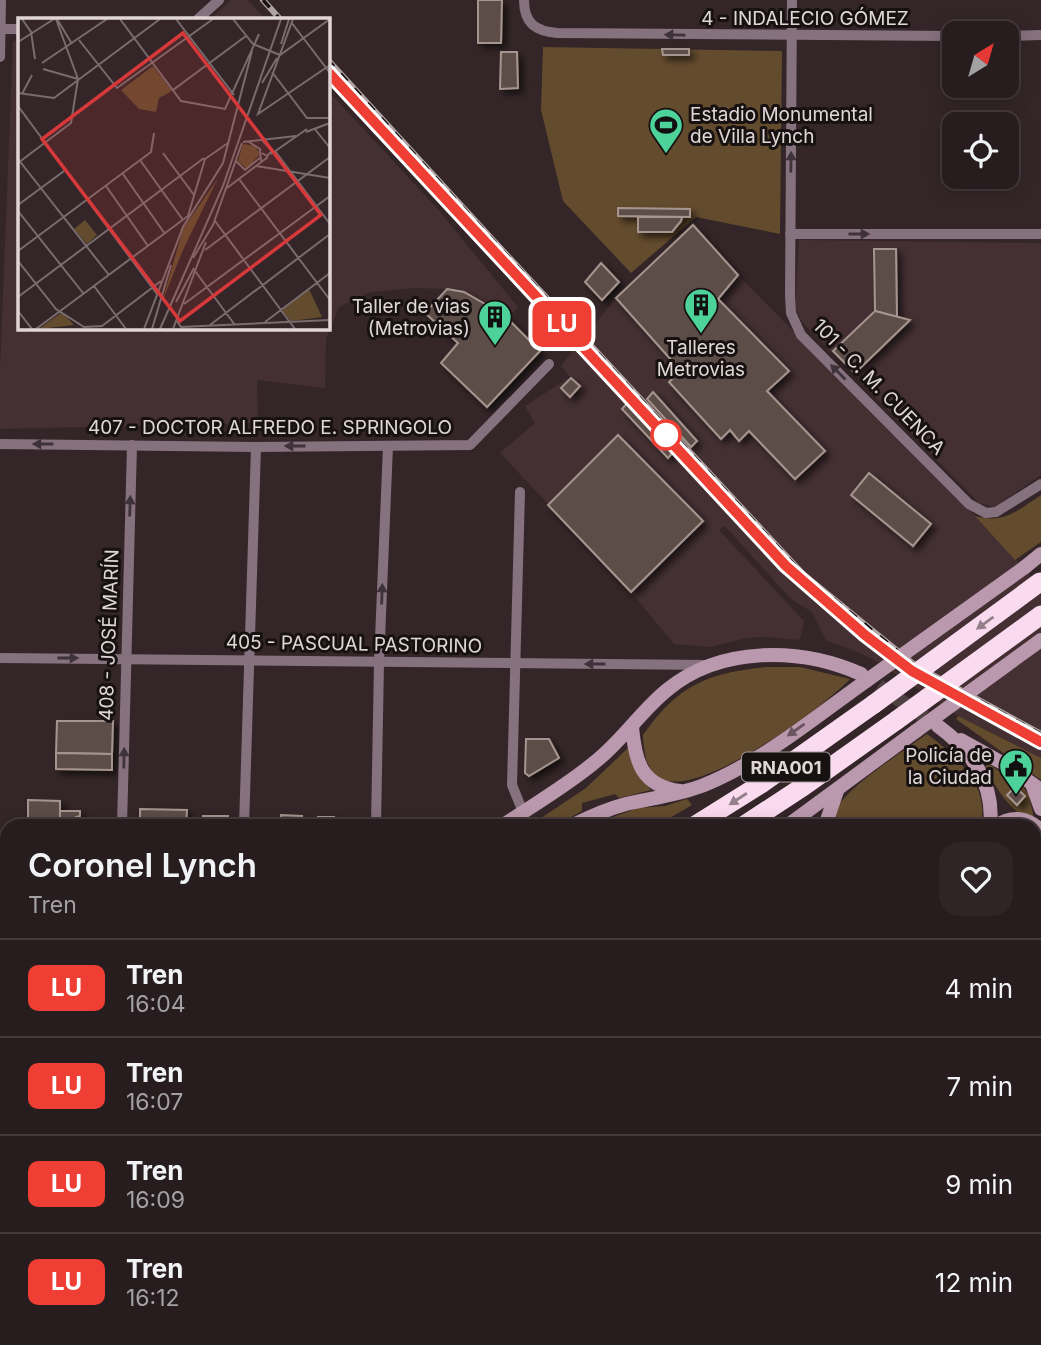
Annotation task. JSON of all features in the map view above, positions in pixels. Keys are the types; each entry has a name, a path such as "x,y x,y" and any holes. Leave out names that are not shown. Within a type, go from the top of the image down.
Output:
{"highway":[{"name":"RNA001","path":"705,819 761,784 1041,582"},
{"name":"RNA001","path":"754,819 897,720 1041,615"}],"street":[{"path":"0,57 1,0"},
{"path":"199,18 219,0"},
{"name":"4 - INDALECIO GÓMEZ","path":"524,0 526,17 532,26 543,32 942,36"},
{"name":"101 - C. M. CUENCA","path":"792,0 791,313 801,335 969,504 986,513 996,512 1041,484"},
{"path":"1019,36 1041,36"},
{"path":"790,234 1041,234"},
{"name":"407 - DOCTOR ALFREDO E. SPRINGOLO","path":"0,444 256,447 470,445 549,365"},
{"name":"408 - JOSÉ MARÍN","path":"122,819 132,445"},
{"path":"376,819 388,446"},
{"path":"244,819 256,447"},
{"path":"520,492 512,785 523,812"},
{"path":"585,819 616,807 684,792 722,776 767,751 1041,554"},
{"path":"797,819 1041,640"},
{"path":"512,819 595,763 665,691 698,669 751,657 793,656 836,664 860,674"},
{"name":"405 - PASCUAL PASTORINO","path":"0,658 708,665"},
{"path":"632,727 634,746 643,774 656,785 684,792"},
{"path":"990,819 990,803 981,772 972,758 944,730 997,760 1036,787 1041,809"},
{"path":"828,819 838,790"}],"shaded area":[{"path":"231,0 248,0 264,18 212,18"},
{"path":"13,41 18,41 18,329 329,329 329,92 435,206 518,307 507,318 464,292 416,288 370,292 339,307 326,339 325,388 257,380 258,423 0,429"},
{"name":"Estadio Monumental de Villa Lynch","path":"543,47 782,51 780,234 696,217 631,273 563,201 541,110"},
{"path":"693,225 738,275 992,533 1041,587 1041,758 958,716 878,662 826,641 812,612 791,599 725,526 719,530 804,621 800,640 746,638 710,647 674,644 631,592 500,453 535,423 525,406 570,377 561,366 616,298"},
{"path":"799,240 1041,243 1041,475 994,507 979,503 802,322 795,307"},
{"path":"1041,495 1041,542 1015,560 975,516 1003,517"},
{"path":"766,667 800,667 850,679 815,710 730,764 702,776 678,781 660,778 651,770 646,759 643,735 669,704 696,684 710,678"},
{"path":"958,716 1041,758 1041,780 956,719"},
{"path":"927,734 959,762 976,785 981,798 981,819 832,819 839,805 855,787"},
{"path":"628,748 642,780 651,790 619,798 615,794 582,803 582,811 568,819 540,819 586,788"},
{"path":"989,764 1024,788 1029,795 1034,819 1028,819 1018,813 1005,800 985,767"},
{"path":"687,799 692,805 668,819 607,819 638,808 665,806"}],"building":[{"path":"478,0 502,0 501,43 478,43"},
{"path":"662,49 689,49 689,55 663,55"},
{"path":"501,52 517,52 518,88 500,89"},
{"path":"618,208 690,209 690,217 618,216"},
{"path":"638,217 682,217 672,232 638,232"},
{"name":"Talleres Metrovias","path":"693,225 738,275 718,299 789,371 767,391 825,451 795,479 749,431 739,441 730,430 721,439 669,382 681,371 616,298"},
{"path":"874,249 896,249 897,317 875,311"},
{"path":"601,263 619,282 602,300 585,282"},
{"name":"Taller de vias (Metrovias)","path":"447,289 464,292 507,318 540,351 487,407 441,363 458,343 425,313"},
{"path":"875,311 910,320 855,373 833,351"},
{"path":"571,378 580,386 570,397 561,388"},
{"path":"653,392 697,441 691,447 647,399"},
{"path":"629,401 675,450 668,458 622,409"},
{"path":"618,435 703,521 631,592 548,505"},
{"path":"869,473 931,524 913,546 851,495"},
{"path":"57,721 113,721 112,754 56,753"},
{"path":"526,739 549,739 559,758 529,776 525,773"},
{"path":"56,753 112,754 112,770 56,769"},
{"name":"Policía de la Ciudad","path":"1015,787 1025,796 1017,805 1007,795"},
{"path":"28,800 60,801 60,819 28,819"},
{"path":"140,809 187,810 186,819 140,819"},
{"path":"60,811 80,811 80,816 76,819 60,819"},
{"path":"281,815 302,816 302,819 281,819"},
{"path":"203,816 228,816 228,819 203,819"},
{"path":"318,817 334,817 334,819"}],"tunnel":[{"path":"861,674 938,726"}],"railway":[{"path":"263,0 279,18"},
{"path":"329,61 803,574 916,666 1041,734"}],"train":[{"name":"LU","path":"329,73 786,566 865,635 912,671 1041,742"}],"place":[{"name":"Estadio Monumental de Villa Lynch","path":"666,155"},
{"name":"Talleres Metrovias","path":"701,335"},
{"name":"Taller de vias (Metrovias)","path":"495,347"},
{"name":"Policía de la Ciudad","path":"1016,796"}]}
